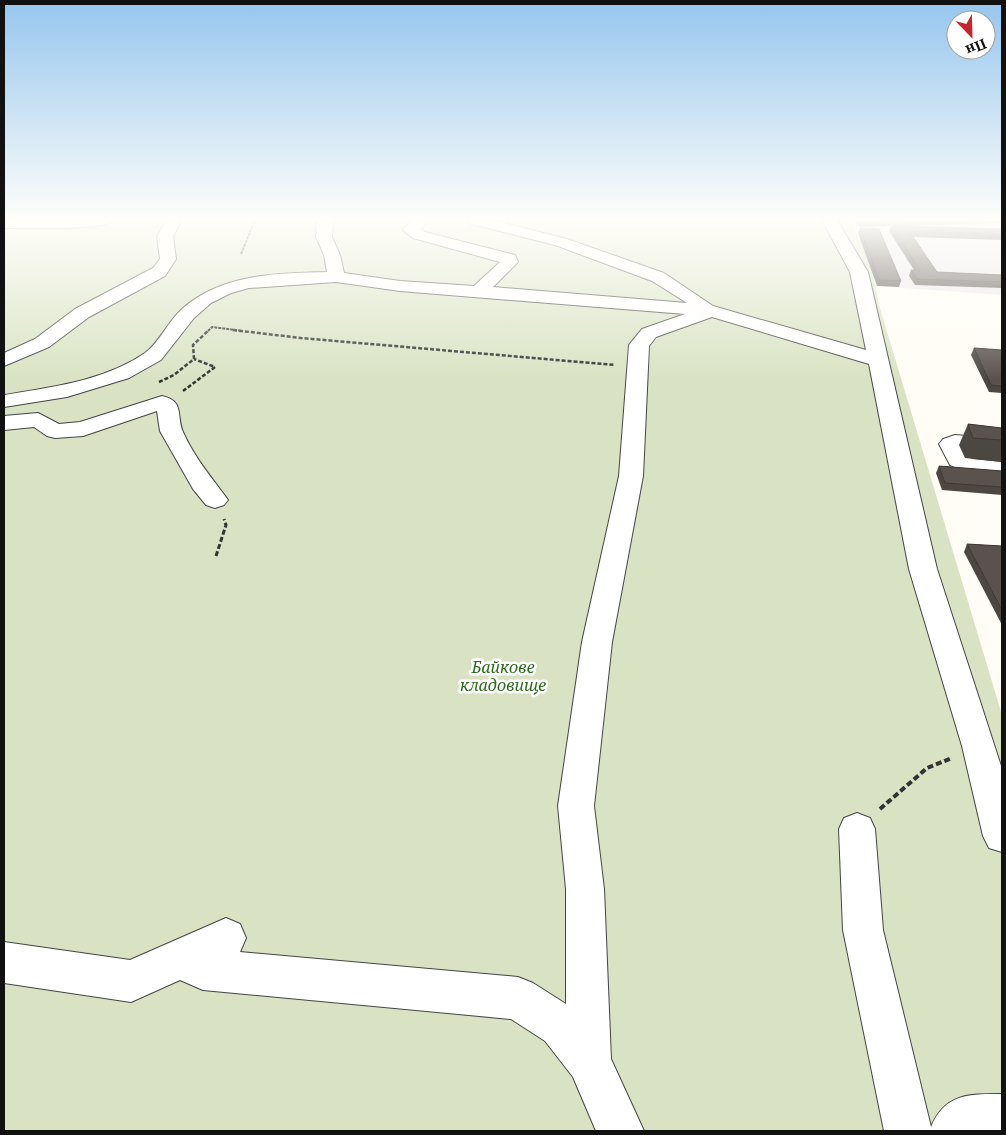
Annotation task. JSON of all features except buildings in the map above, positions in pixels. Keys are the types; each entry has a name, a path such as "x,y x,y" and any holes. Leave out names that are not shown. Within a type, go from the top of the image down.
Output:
{"lane":[{"path":"4,360 42,342 82,313 157,273"},
{"path":"335,273 336,277"},
{"path":"479,292 499,273"},
{"path":"644,273 658,278 712,311"},
{"path":"859,273 923,569 979,746 1002,836"},
{"path":"4,402 67,391 122,374 154,356 187,314 205,299 225,290 248,283 336,277 400,286 712,311 878,360"},
{"path":"589,1061 585,889 576,806 597,642 631,476 639,345 649,333 712,311"},
{"path":"4,371 20,369 33,363 38,357 42,342"},
{"path":"4,423 38,420 55,430 83,429 162,402 168,408 171,431 202,484 215,500"},
{"path":"1002,446 955,442 951,444 958,460 966,464 1002,469"},
{"path":"857,829 864,930 908,1131"},
{"path":"4,963 131,981 226,938"},
{"path":"179,959 203,970 518,998 560,1026 589,1061 620,1131"},
{"path":"953,1131 968,1118 1002,1118"}],"path":[{"path":"301,338 638,367"},
{"path":"162,402 190,388 215,367 194,359"},
{"path":"215,500 226,525 216,556"},
{"path":"857,829 927,768 979,746"}],"shaded area":[{"path":"872,273 1002,273 1002,295 877,286"}],"green space":[{"name":"Байкове кладовище","path":"4,273 872,273 879,305 1002,715 1002,1131 4,1131"}]}
